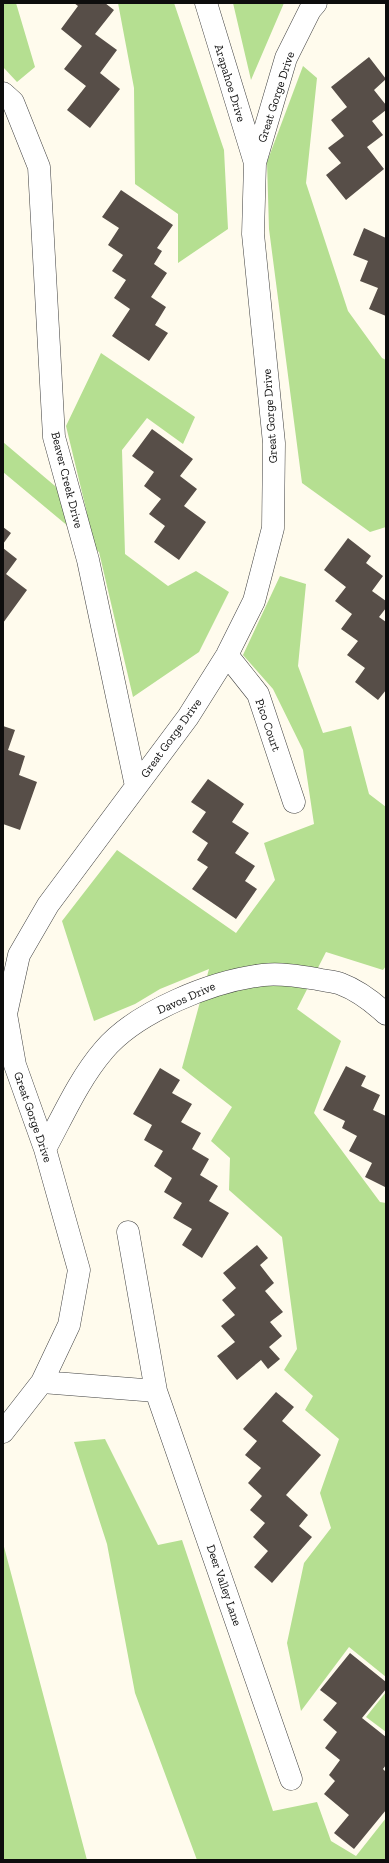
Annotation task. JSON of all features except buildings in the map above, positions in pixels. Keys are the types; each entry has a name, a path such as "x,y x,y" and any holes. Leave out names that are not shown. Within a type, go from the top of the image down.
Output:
{"street":[{"name":"Arapahoe Drive","path":"206,3 255,163"},
{"name":"Great Gorge Drive","path":"3,1432 42,1382 69,1325 79,1270 45,1149 15,1065 6,1014 19,955 48,905 188,717 227,655 254,601 274,528 274,444 253,234 255,163 286,58 310,10 316,3"},
{"name":"Beaver Creek Drive","path":"3,93 13,102 38,167 54,437 88,560 136,786"},
{"name":"Pico Court","path":"227,655 258,694 294,802"},
{"name":"Davos Drive","path":"45,1149 83,1080 104,1050 130,1027 160,1009 203,990 225,982 264,975 298,976 340,984 373,1003 386,1014"},
{"name":"Deer Valley Lane","path":"128,1232 156,1391 291,1779"},
{"path":"42,1382 156,1391"}],"green space":[{"path":"3,3 16,3 35,67 17,82 3,67"},
{"path":"118,3 174,3 224,150 228,229 178,263 178,214 135,184 134,88"},
{"path":"233,3 284,3 251,80"},
{"path":"303,66 317,78 306,183 348,311 382,358 386,360 386,527 370,532 302,483 269,229 267,162"},
{"path":"101,353 195,417 183,444 147,418 122,450 125,554 168,586 196,571 229,592 199,652 133,697 99,552 3,472 3,442 87,513 66,426"},
{"path":"280,576 306,584 298,666 323,733 351,726 369,794 386,807 386,966 383,970 326,952 297,1009 341,1041 314,1113 380,1202 386,1203 386,1677 349,1647 301,1711 287,1643 304,1563 331,1528 320,1493 339,1439 305,1410 313,1396 284,1370 297,1349 282,1237 229,1190 230,1158 211,1141 232,1107 182,1068 209,969 160,989 135,1004 94,1021 62,921 117,850 236,933 275,880 264,843 314,824 303,750 273,689 243,655"},
{"path":"105,1439 158,1545 182,1540 273,1811 317,1802 331,1841 356,1856 386,1818 386,1860 197,1860 135,1693 107,1544 74,1442"},
{"path":"3,1543 87,1860 3,1860"},
{"path":"386,1692 386,1732 366,1717"}]}
